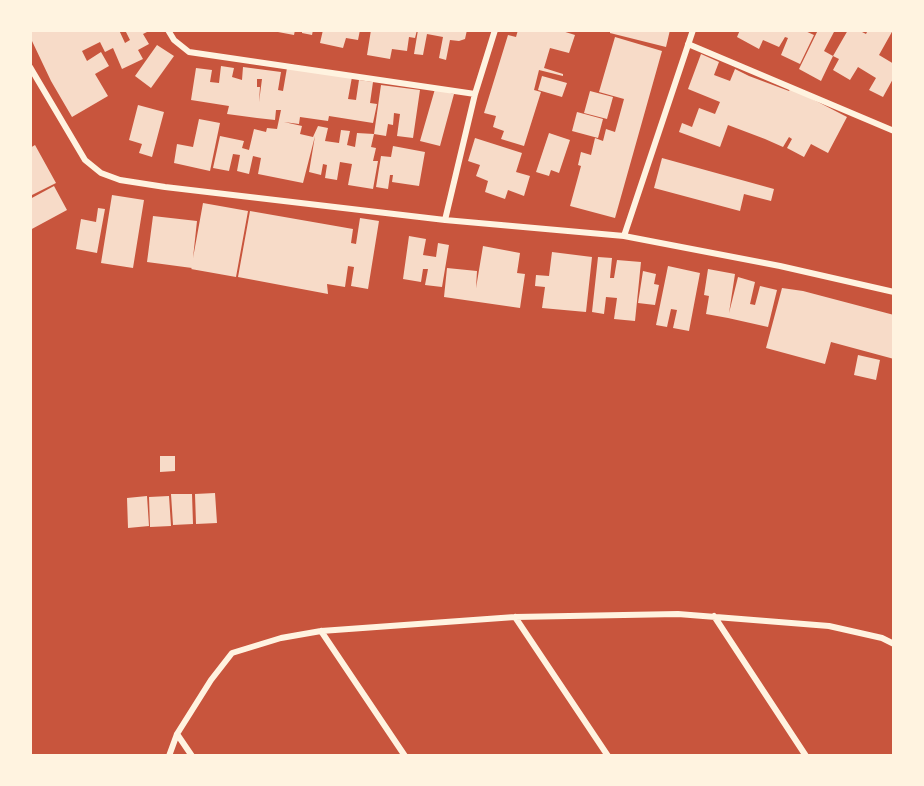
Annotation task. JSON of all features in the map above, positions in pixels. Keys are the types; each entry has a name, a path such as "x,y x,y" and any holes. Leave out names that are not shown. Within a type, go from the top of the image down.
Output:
{"street":[{"path":"168,30 174,40 189,52 475,94"},
{"path":"445,220 475,94 495,30"},
{"path":"624,236 693,30"},
{"path":"688,44 894,130"},
{"path":"30,66 85,160 101,173 120,180 445,220 624,236 780,266 894,292"},
{"path":"169,756 177,734 211,680 232,653 281,638 321,631 515,617 678,614 829,626 882,638 894,644"},
{"path":"714,616 806,756"},
{"path":"515,617 608,756"},
{"path":"321,631 405,756"},
{"path":"177,734 192,756"}],"building":[{"path":"30,30 119,30 125,43 130,40 125,30 151,30 143,34 149,44 138,50 143,59 122,69 113,48 105,52 100,42 82,51 87,61 101,52 109,66 95,74 108,96 72,117 30,38"},
{"path":"278,30 295,30 294,35 278,32"},
{"path":"302,30 313,30 312,35 302,33"},
{"path":"323,30 360,30 358,40 346,38 343,48 320,43"},
{"path":"371,30 417,30 415,38 409,37 407,51 392,49 390,59 367,55"},
{"path":"418,30 467,30 465,39 450,40 446,60 439,58 443,37 427,34 423,55 414,54"},
{"path":"518,30 559,30 575,35 569,53 550,48 544,68 563,74 563,76 539,70 534,90 541,92 524,146 501,139 504,131 493,127 496,116 484,113 508,35 516,37"},
{"path":"610,30 670,30 666,47 610,33"},
{"path":"740,30 803,30 814,35 800,64 781,55 788,38 785,37 779,47 763,40 759,49 737,37"},
{"path":"818,30 835,30 824,51 833,56 821,81 799,69"},
{"path":"848,30 858,30 866,34 868,30 893,30 879,55 894,64 894,77 883,97 869,90 876,78 858,67 850,80 833,70 839,59 833,56"},
{"path":"615,37 662,51 615,218 570,206 581,166 578,165 581,152 591,155 595,138 603,141 606,129 615,132 624,99 599,92"},
{"path":"157,45 174,56 151,88 135,76"},
{"path":"701,54 719,62 714,75 730,81 735,69 789,91 791,88 847,117 828,153 811,144 804,157 787,148 792,139 789,137 783,147 728,125 720,147 679,132 682,123 692,127 699,108 715,114 720,102 688,89"},
{"path":"221,66 234,68 232,77 242,80 243,67 281,72 278,90 283,91 287,68 352,77 348,99 356,100 359,80 373,82 370,103 377,104 373,123 329,116 328,121 300,117 299,124 284,122 302,126 300,134 313,137 318,126 328,128 325,141 339,143 341,130 350,131 347,145 355,147 357,133 374,134 371,147 376,148 373,161 378,161 373,189 348,185 352,164 340,162 337,180 325,178 327,165 323,164 321,175 309,172 315,136 303,183 258,174 261,158 253,156 249,174 237,171 240,155 233,154 229,171 213,168 220,136 244,141 242,148 249,150 254,129 266,132 267,128 277,129 281,110 276,110 275,120 257,118 227,114 229,106 191,100 196,68 212,70 210,82 219,83","holes":["257,79 262,79 259,102 260,87 257,87"]},
{"path":"542,76 567,83 562,97 538,90"},
{"path":"381,85 420,90 413,138 397,136 400,114 394,113 393,125 388,124 386,136 374,134"},
{"path":"435,89 454,94 440,146 420,141"},
{"path":"590,91 613,97 607,119 584,113"},
{"path":"138,105 164,112 152,157 139,153 142,144 129,140"},
{"path":"577,112 603,119 598,138 572,131"},
{"path":"199,119 220,123 210,171 174,163 177,144 193,147"},
{"path":"549,133 570,140 559,173 551,170 549,176 536,172"},
{"path":"475,138 522,153 516,172 530,176 524,196 508,190 505,199 485,192 488,181 476,176 480,165 468,161"},
{"path":"35,145 56,183 30,196 30,148"},
{"path":"393,146 425,152 419,186 392,182 393,175 390,175 388,189 376,187 381,156 391,157"},
{"path":"662,158 774,189 771,201 744,194 740,211 654,188"},
{"path":"54,186 67,210 30,230 30,199"},
{"path":"112,195 144,200 133,268 101,263"},
{"path":"203,203 248,211 236,277 147,262 153,216 197,221 193,258"},
{"path":"98,208 105,209 97,253 76,249 81,219 96,222"},
{"path":"250,211 353,229 351,243 356,244 360,218 379,221 368,289 351,286 354,267 348,266 345,287 327,284 328,294 238,277"},
{"path":"409,236 426,239 423,255 436,257 438,243 449,245 442,287 425,285 428,269 423,269 421,282 403,279"},
{"path":"483,246 520,253 517,273 525,274 520,308 444,297 447,268 477,271 476,288"},
{"path":"552,252 592,257 586,312 542,308 545,287 535,286 536,275 549,276"},
{"path":"598,257 612,258 610,278 614,278 617,260 641,262 635,321 614,319 617,298 606,297 604,314 592,312"},
{"path":"668,266 700,273 689,331 673,328 677,310 671,309 667,327 656,325"},
{"path":"708,269 735,274 729,313 738,277 755,282 750,304 755,305 760,286 777,290 768,327 706,314 709,296 704,295"},
{"path":"643,271 656,274 654,284 659,285 655,305 638,303"},
{"path":"782,288 803,291 894,315 894,359 831,342 825,364 766,348"},
{"path":"858,355 880,360 876,380 854,375"},
{"path":"160,456 175,456 175,471 160,472"},
{"path":"215,493 217,523 196,524 195,494"},
{"path":"171,494 192,494 193,524 173,525"},
{"path":"147,496 149,526 128,528 127,498"},
{"path":"169,496 171,526 150,527 149,497"}]}
